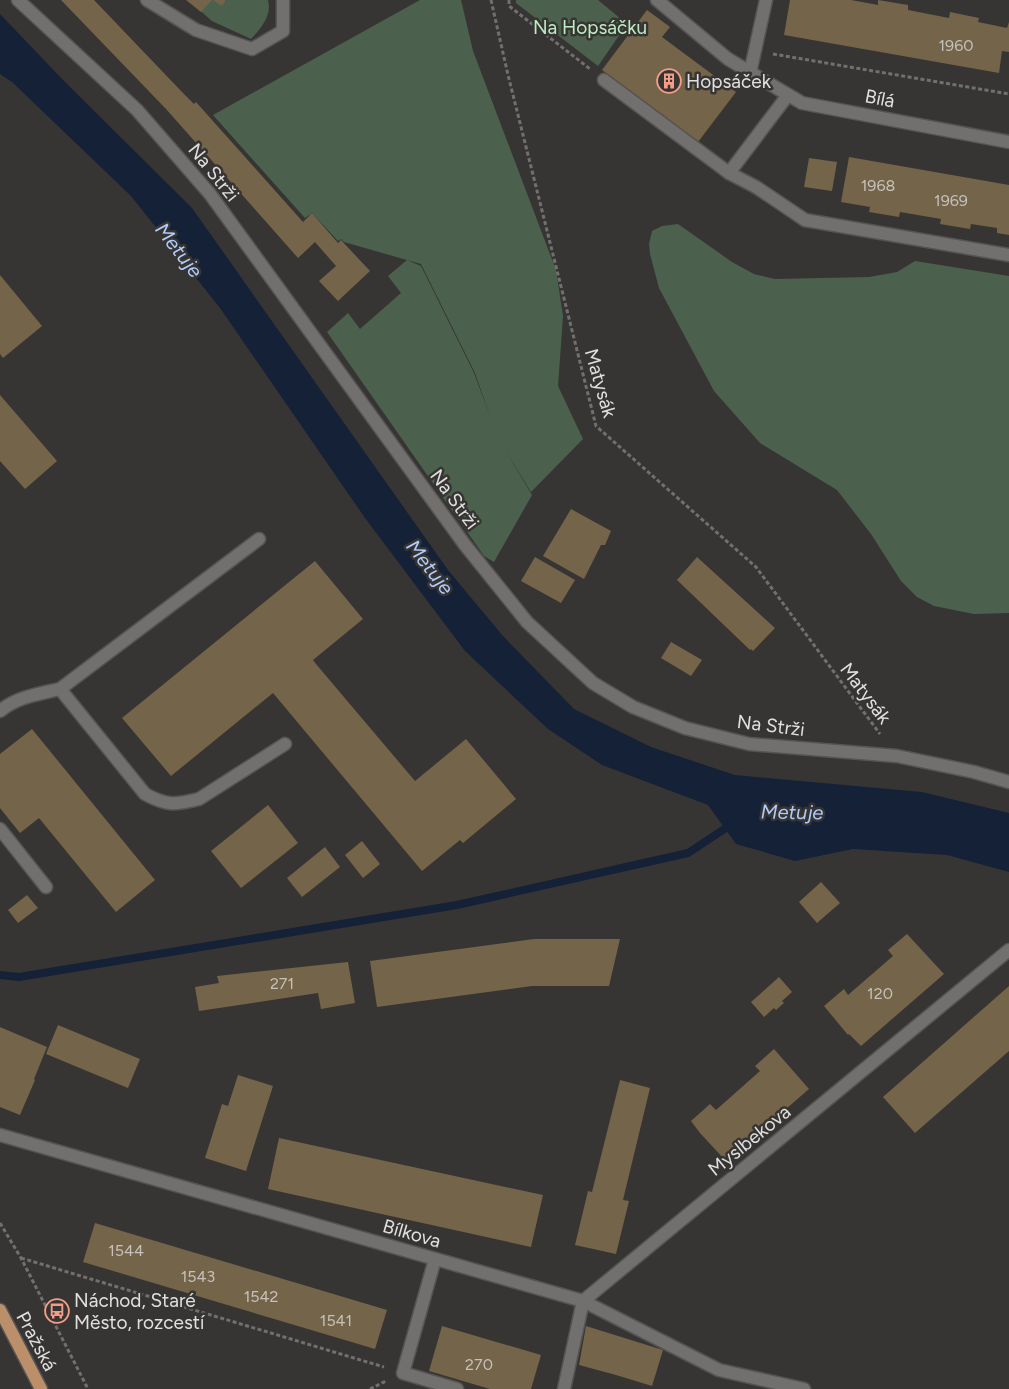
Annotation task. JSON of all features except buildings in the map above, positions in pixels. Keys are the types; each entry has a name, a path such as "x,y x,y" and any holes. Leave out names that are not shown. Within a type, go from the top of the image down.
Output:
{"main road":[{"name":"Pražská","path":"0,1310 41,1389"}],"street":[{"name":"Na Strži","path":"18,0 137,110 210,194 465,545 527,622 593,684 633,707 685,728 749,744 896,756 974,772 1009,782"},
{"path":"147,0 196,30 252,49 283,31 283,0"},
{"name":"Bílá","path":"657,0 728,59 802,103 1009,142"},
{"path":"750,73 766,0"},
{"path":"604,80 729,173 756,187 805,220 1009,255"},
{"path":"729,173 788,94"},
{"path":"0,711 9,704 26,696 60,689 259,539"},
{"path":"60,689 146,794 161,802 184,803 199,799 284,744"},
{"path":"0,829 46,887"},
{"name":"Myslbekova","path":"583,1301 1009,950"},
{"name":"Bílkova","path":"0,1135 583,1301 719,1370 804,1389"},
{"path":"435,1259 403,1373 457,1389"},
{"path":"564,1389 583,1301"}],"path":[{"name":"Matysák","path":"491,0 510,84 596,426 756,567 896,756"},
{"path":"509,0 509,6 604,80"},
{"path":"755,51 1009,94"},
{"path":"0,1223 21,1258 88,1389"},
{"path":"21,1258 403,1373"}],"green space":[{"path":"188,0 268,0 269,6 262,26 251,39 212,21"},
{"path":"420,0 461,0 473,51 556,270 563,316 558,386 583,439 531,492 502,445 532,495 494,562 484,556 327,332 348,313 360,329 401,293 388,276 407,260 344,242 341,239 338,241 312,213 305,218 213,115","holes":["407,260 421,264 475,373 490,416 474,373 421,266"]},
{"name":"Na Hopsáčku","path":"516,0 598,0 627,24 598,66 516,3"},
{"path":"678,224 732,262 754,274 775,279 869,277 897,272 915,261 1009,276 1009,613 974,614 934,606 917,597 901,581 871,534 837,490 760,443 714,391 659,288 650,254 649,244 652,231 662,226"}],"water":[{"name":"Metuje","path":"0,14 63,80 192,208 448,570 503,636 574,709 651,747 735,775 922,792 1009,813 1009,872 947,855 853,849 795,861 736,844 708,805 602,765 548,729 465,651 365,518 220,308 131,196 12,82 0,74"}],"waterway":[{"path":"0,975 19,977 457,905 688,853 732,824"}],"place":[{"name":"Hopsáček","path":"669,81"},
{"name":"Náchod, Staré Město, rozcestí","path":"57,1311"}]}
